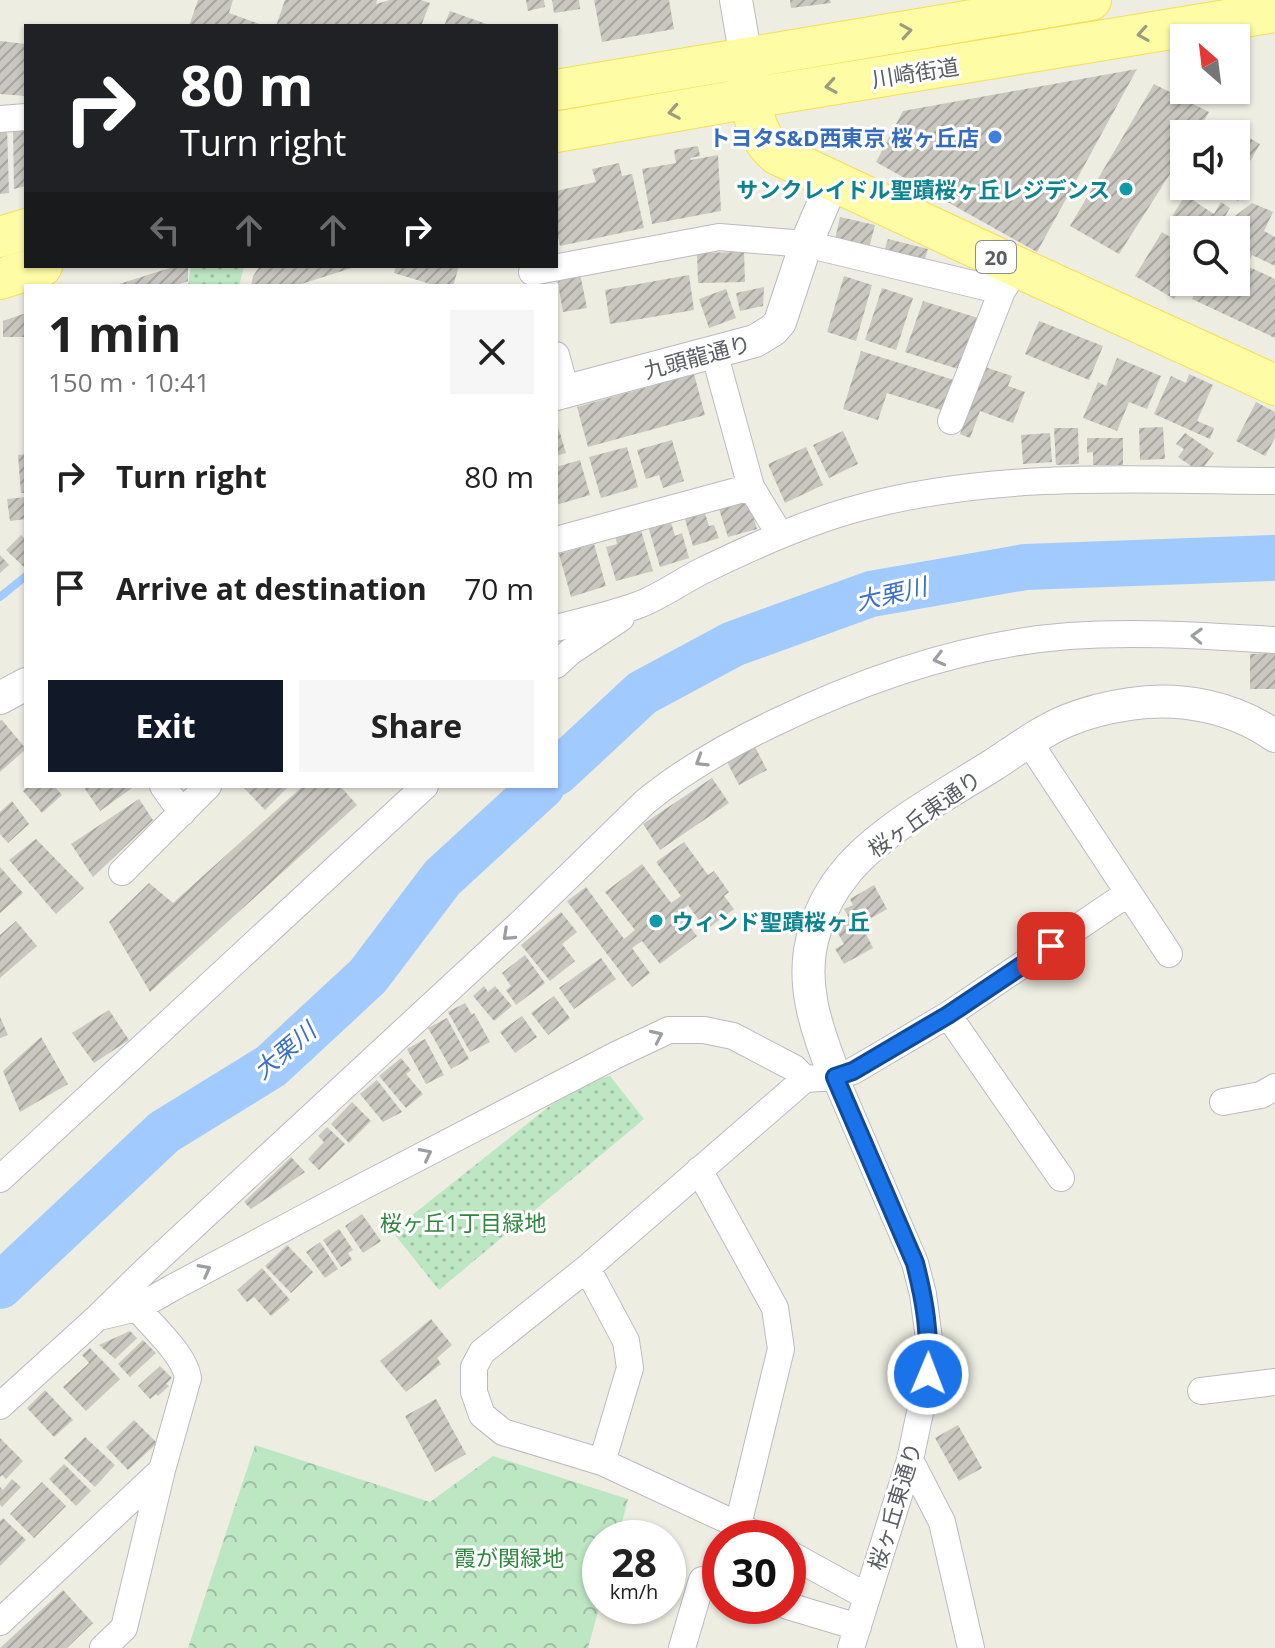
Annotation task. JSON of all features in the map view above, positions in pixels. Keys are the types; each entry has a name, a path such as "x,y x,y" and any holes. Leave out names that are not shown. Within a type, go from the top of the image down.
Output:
{"main road":[{"name":"川崎街道","path":"558,90 1091,0"},
{"name":"川崎街道","path":"558,132 1274,14"},
{"name":"20","path":"746,58 758,132 770,149 789,161 833,181 1010,279 1275,385"},
{"path":"0,237 24,230"},
{"path":"0,279 36,268"}],"street":[{"path":"736,0 746,58"},
{"path":"0,119 24,117"},
{"name":"九頭龍通り","path":"561,392 755,341 773,330 784,313 806,244 833,181"},
{"path":"530,275 719,237 806,244 1010,279 951,421"},
{"path":"714,352 751,487 780,535"},
{"path":"558,370 561,392"},
{"path":"558,663 640,605 700,572 780,535 858,508 970,486 1021,482 1275,481"},
{"path":"558,539 751,487"},
{"path":"558,627 640,605"},
{"path":"0,1406 525,919 645,802 675,778 722,748 802,709 871,681 930,661 998,645 1056,637 1118,634 1275,640"},
{"name":"桜ヶ丘東通り","path":"854,1637 910,1460 928,1374 929,1339 915,1263 820,1078 808,987 814,933 826,902 846,871 883,837 1065,721 1132,703 1178,702 1233,714 1275,736"},
{"path":"1029,742 1169,954"},
{"path":"164,788 182,813"},
{"path":"122,872 206,788"},
{"path":"0,1179 423,788"},
{"path":"725,1520 602,1462 503,1432 482,1415 474,1392 474,1367 482,1352 587,1268 699,1170 820,1078 853,1071 948,1015 1127,894"},
{"path":"948,1015 1061,1178"},
{"path":"98,1317 137,1308 356,1190 669,1030 704,1030 733,1036 820,1078"},
{"path":"1223,1102 1261,1095 1275,1087"},
{"path":"699,1170 775,1308 781,1349 752,1520"},
{"path":"587,1268 626,1341 630,1368 602,1462"},
{"path":"103,1648 124,1628 188,1378 186,1368 137,1308"},
{"path":"1201,1391 1275,1382"},
{"path":"910,1460 942,1522 971,1648"},
{"path":"0,1622 162,1470"},
{"path":"806,1563 866,1596"},
{"path":"682,1648 702,1580"},
{"path":"806,1614 854,1637"}],"green space":[{"path":"191,268 244,268 240,284 188,284"},
{"name":"桜ヶ丘1丁目緑地","path":"610,1076 644,1119 439,1290 392,1231 575,1086"},
{"name":"霞が関緑地","path":"255,1445 430,1502 493,1456 628,1499 623,1520 582,1520 582,1624 595,1624 588,1648 188,1648"}],"building":[{"path":"198,0 233,0 229,13 259,24 190,24"},
{"path":"285,0 377,0 376,4 390,0 421,0 430,3 422,24 277,24"},
{"path":"526,0 544,0 545,7 528,11"},
{"path":"552,0 579,0 580,9 554,13"},
{"path":"594,0 669,0 674,29 602,42"},
{"path":"790,0 830,0 831,3 791,8"},
{"path":"450,11 486,24 445,24"},
{"path":"0,41 24,44 24,96 0,94"},
{"name":"トヨタS&D西東京 桜ヶ丘店","path":"1137,69 1037,252 876,162 903,111"},
{"name":"サンクレイドル聖蹟桜ヶ丘レジデンス","path":"1154,84 1170,92 1170,104 1193,104 1209,112 1204,120 1170,120 1170,174 1119,254 1070,226"},
{"path":"7,126 9,193 0,194 0,128"},
{"path":"13,128 24,128 24,186 14,189"},
{"path":"1250,138 1260,144 1250,161"},
{"path":"698,146 700,156 691,160 718,155 721,211 652,224 642,169 676,163 674,150"},
{"path":"619,163 622,176 632,174 644,228 560,246 558,191 596,182 592,169"},
{"path":"1182,200 1195,200 1214,214 1221,202 1230,208 1225,216 1172,216"},
{"path":"1252,203 1273,212 1264,231 1275,237 1275,266 1252,255 1250,259 1250,216 1235,216"},
{"path":"840,217 875,225 868,252 834,244"},
{"path":"1162,232 1170,237 1170,296 1176,296 1174,299 1135,276"},
{"path":"888,239 928,249 922,269 882,258"},
{"path":"744,252 745,282 698,283 697,253"},
{"path":"1250,267 1275,279 1275,338 1192,299 1193,296 1250,296"},
{"path":"170,268 188,268 188,281 180,284 119,284"},
{"path":"259,268 352,268 301,284 251,284"},
{"path":"395,268 458,268 454,284 430,284 394,273"},
{"path":"580,274 587,308 563,312 557,278"},
{"path":"689,275 694,310 610,324 605,290"},
{"path":"844,276 872,285 856,341 827,332"},
{"path":"764,287 763,306 740,311 736,293"},
{"path":"882,288 913,298 896,350 865,340"},
{"path":"726,289 736,318 709,328 699,299"},
{"path":"923,301 978,318 961,370 905,352"},
{"path":"24,314 24,337 3,337 3,321"},
{"path":"1039,321 1103,346 1089,380 1025,354"},
{"path":"861,351 954,380 944,411 887,393 878,420 843,409"},
{"path":"1117,358 1161,376 1147,409 1129,402 1117,431 1083,418 1098,382 1106,386"},
{"path":"985,367 1012,376 1008,386 1025,392 1013,423 980,411 970,438 960,434"},
{"path":"694,374 705,415 588,447 577,407"},
{"path":"1189,374 1213,385 1197,421 1214,428 1210,439 1154,414 1171,376 1186,383"},
{"path":"1256,402 1275,412 1275,438 1265,456 1236,441"},
{"path":"558,427 566,453 558,455"},
{"path":"1163,427 1165,459 1140,460 1139,428"},
{"path":"1054,428 1078,428 1079,464 1056,465"},
{"path":"843,431 858,464 829,478 813,445"},
{"path":"1050,433 1052,462 1023,464 1021,435"},
{"path":"1185,433 1214,453 1200,472 1178,457 1184,449 1176,444"},
{"path":"1087,438 1123,438 1123,465 1093,465 1093,452 1087,453"},
{"path":"672,440 684,481 663,488 659,475 646,479 637,450"},
{"path":"627,447 638,487 601,498 589,457"},
{"path":"806,447 823,485 785,503 768,464"},
{"path":"24,454 24,493 21,493 18,455"},
{"path":"580,460 590,495 558,504 558,466"},
{"path":"24,497 24,519 10,521 7,499"},
{"path":"748,500 757,529 728,537 719,509"},
{"path":"704,510 709,526 714,525 719,538 693,546 684,516"},
{"path":"670,519 675,536 682,533 689,558 660,567 648,526"},
{"path":"640,527 653,571 616,581 606,547 617,544 615,535"},
{"path":"21,535 24,537 24,567 6,550"},
{"path":"594,544 606,586 571,597 559,554"},
{"path":"0,555 9,565 0,573"},
{"path":"1275,653 1275,689 1250,689 1250,654"},
{"path":"0,721 24,747 24,751 0,772"},
{"path":"754,745 767,770 739,785 726,760"},
{"path":"712,778 729,803 660,850 643,824"},
{"path":"27,788 56,788 62,795 42,813 23,791"},
{"path":"84,788 132,788 100,811"},
{"path":"244,788 287,788 265,810"},
{"path":"301,788 342,788 357,805 150,992 109,922 149,883 173,903"},
{"path":"139,799 153,820 93,877 71,844"},
{"path":"12,801 29,824 8,843 0,834 0,812"},
{"path":"36,839 84,888 56,914 9,860"},
{"name":"ウィンド聖蹟桜ヶ丘","path":"684,842 708,875 714,871 729,892 724,896 734,909 706,930 688,905 679,913 697,936 660,964 642,941 632,948 650,973 632,987 567,901 586,887 624,939 635,930 605,892 642,864 671,903 681,896 656,862"},
{"path":"0,867 23,893 0,913"},
{"path":"874,885 887,909 861,924 873,948 844,964 835,949 844,944 834,926 849,918 844,909 853,905 850,899"},
{"path":"561,912 577,932 562,944 575,961 550,981 521,945"},
{"path":"16,921 37,946 0,978 0,935"},
{"path":"525,955 545,983 516,1005 506,990 511,986 502,973"},
{"path":"601,958 616,979 574,1009 559,988"},
{"path":"484,986 488,992 495,986 512,1006 494,1021 473,996"},
{"path":"554,996 570,1018 548,1035 531,1013"},
{"path":"465,1003 490,1042 470,1052 448,1012"},
{"path":"109,1010 129,1040 94,1063 72,1033"},
{"path":"522,1016 537,1037 515,1053 500,1032"},
{"path":"0,1017 8,1035 0,1038"},
{"path":"447,1018 469,1059 451,1069 428,1028"},
{"path":"41,1037 68,1084 20,1112 3,1071"},
{"path":"425,1039 444,1075 426,1084 407,1049"},
{"path":"401,1058 411,1070 406,1074 423,1094 406,1108 379,1076"},
{"path":"377,1080 402,1112 383,1122 360,1094"},
{"path":"352,1102 371,1121 349,1143 331,1124"},
{"path":"327,1127 345,1144 319,1170 308,1159 324,1142 318,1136"},
{"path":"291,1157 305,1172 251,1209 244,1202"},
{"path":"362,1214 381,1241 363,1253 345,1226"},
{"path":"339,1229 353,1250 348,1253 352,1260 341,1267 323,1240"},
{"path":"320,1242 338,1269 325,1278 306,1252"},
{"path":"287,1245 313,1272 291,1293 265,1266"},
{"path":"262,1268 290,1300 271,1316 254,1297 247,1302 237,1290"},
{"path":"431,1319 452,1345 437,1358 441,1364 406,1392 380,1361"},
{"path":"130,1331 137,1338 115,1359 99,1345"},
{"path":"143,1340 156,1353 130,1377 118,1364"},
{"path":"90,1348 120,1379 86,1411 63,1387 89,1363 82,1355"},
{"path":"160,1366 172,1378 166,1384 169,1386 150,1399 138,1386"},
{"path":"45,1390 73,1420 54,1437 27,1408"},
{"path":"436,1399 466,1454 435,1472 405,1416"},
{"path":"134,1420 157,1443 128,1470 106,1447"},
{"path":"958,1425 982,1468 959,1481 935,1438"},
{"path":"85,1437 115,1465 95,1487 64,1458"},
{"path":"0,1438 23,1461 6,1479 2,1475 0,1477"},
{"path":"64,1464 91,1491 76,1506 49,1479"},
{"path":"12,1479 21,1487 2,1507 0,1487 3,1490"},
{"path":"42,1482 66,1506 34,1538 10,1514"},
{"path":"3,1518 26,1540 0,1566 0,1521"},
{"path":"63,1590 93,1623 67,1648 0,1648"}],"waterway":[{"name":"大栗川","path":"558,771 642,693 733,644 871,594 1025,567 1275,558"},
{"path":"0,597 24,578"},
{"name":"大栗川","path":"0,1286 164,1132 271,1066 368,976 442,878 540,788"}],"place":[{"name":"トヨタS&D西東京 桜ヶ丘店","path":"995,137"},
{"name":"サンクレイドル聖蹟桜ヶ丘レジデンス","path":"1126,189"},
{"name":"ウィンド聖蹟桜ヶ丘","path":"656,921"}],"route":[{"path":"928,1374 929,1339 915,1263 835,1077 853,1071 948,1015 1051,946"}]}
